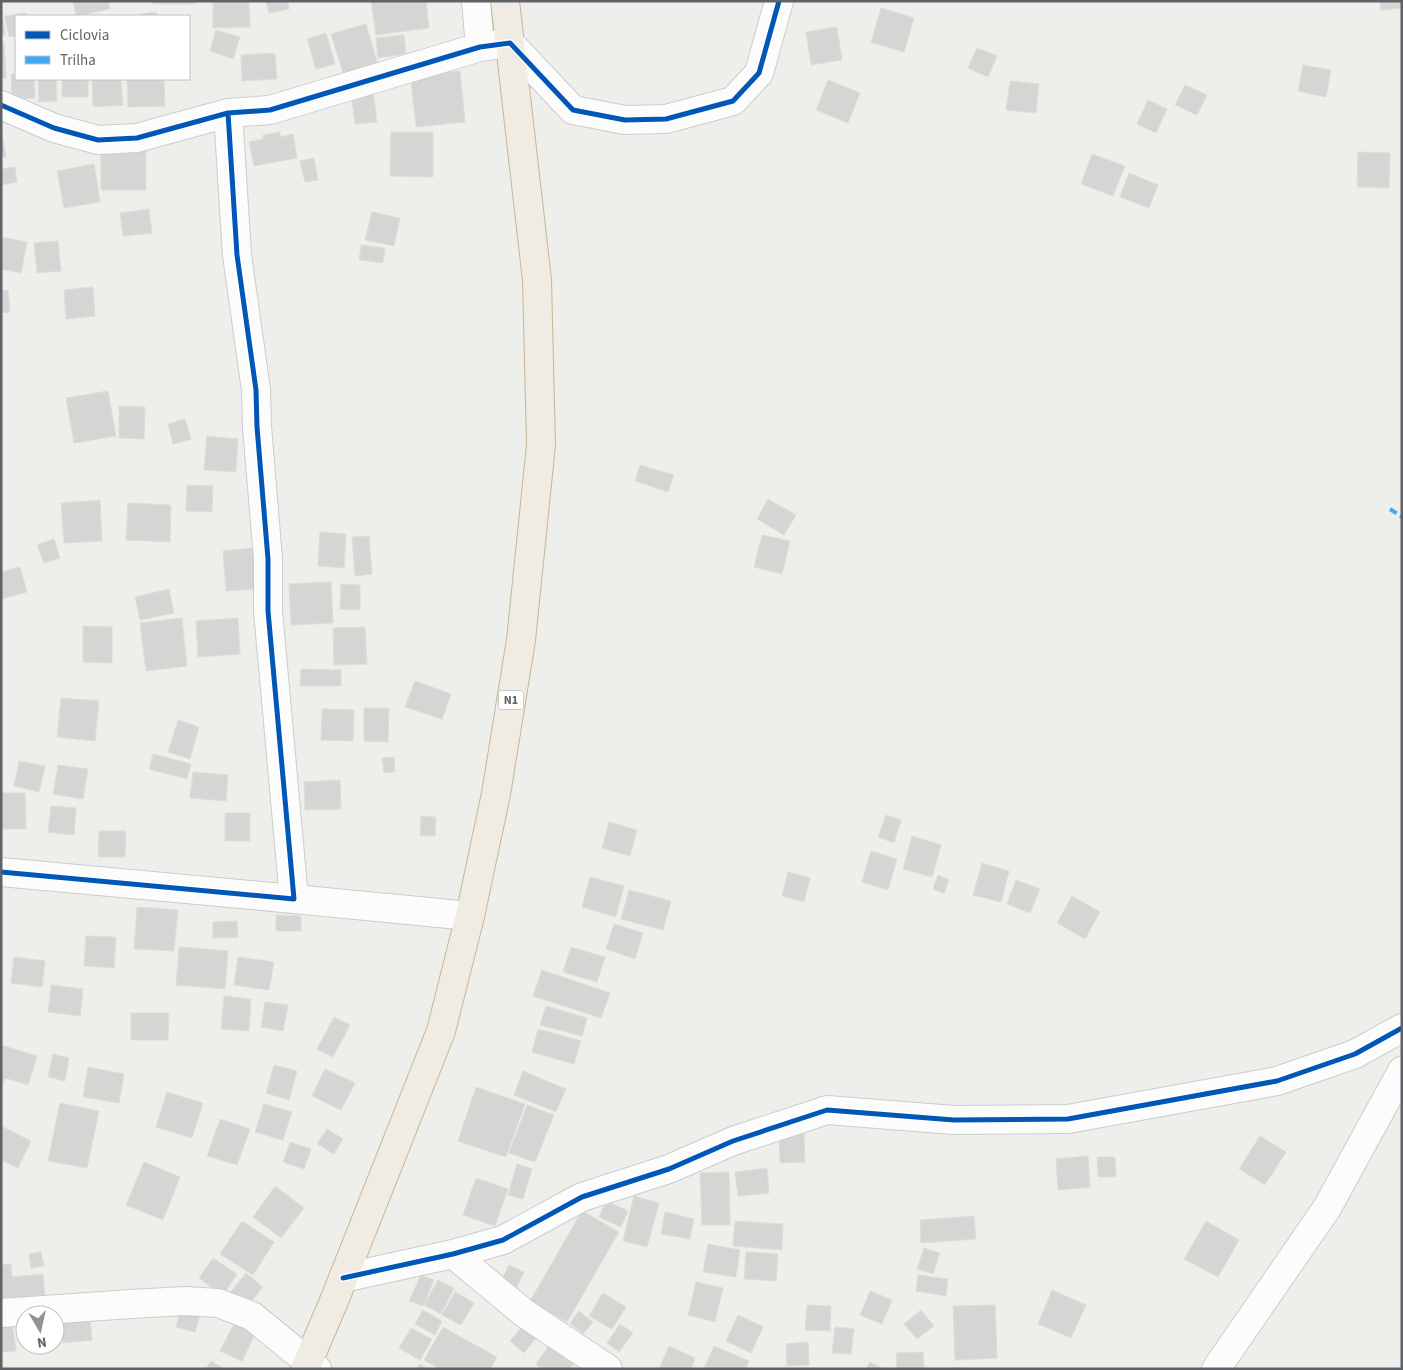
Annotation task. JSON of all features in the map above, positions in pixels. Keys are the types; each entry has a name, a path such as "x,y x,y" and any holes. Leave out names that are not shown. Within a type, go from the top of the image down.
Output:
{"highway":[{"name":"N1","path":"310,1367 343,1278 441,1031 470,916 496,794 521,640 541,445 537,280 506,1"}],"street":[{"path":"476,1 480,47"},
{"path":"1,105 54,128 98,140 137,138 228,113 270,110 480,47 510,43 573,110 625,120 666,119 733,101 759,73 779,1"},
{"path":"228,113 237,255 256,390 257,427 267,550 268,611 294,899"},
{"path":"1,872 470,916"},
{"path":"343,1278 454,1254 503,1240 582,1197 669,1169 733,1141 827,1110 954,1120 1068,1119 1277,1081 1355,1054 1402,1028"},
{"path":"1216,1369 1327,1208 1402,1071"},
{"path":"454,1254 524,1313 608,1369"},
{"path":"1,1314 140,1303 186,1301 218,1303 252,1316 310,1367"}],"building":[{"path":"1,1 5,35 1,35"},
{"path":"73,1 108,1 110,9 76,15"},
{"path":"153,1 196,1 196,4 153,4"},
{"path":"213,1 249,1 250,27 213,28"},
{"path":"266,1 288,1 289,9 269,13"},
{"path":"371,1 426,1 429,28 376,35"},
{"path":"1380,1 1402,1 1402,8 1381,10"},
{"path":"881,8 914,18 904,52 871,42"},
{"path":"156,12 157,15 142,15"},
{"path":"26,13 26,15 15,15 15,36 9,37 5,16"},
{"path":"366,24 379,68 345,79 331,34"},
{"path":"837,27 842,60 811,65 806,32"},
{"path":"216,30 240,37 233,59 210,51"},
{"path":"326,33 335,64 316,69 307,39"},
{"path":"404,35 406,54 378,58 376,38"},
{"path":"1,43 4,43 6,78 1,78"},
{"path":"977,48 997,56 988,77 968,68"},
{"path":"275,53 277,79 242,81 241,55"},
{"path":"1303,65 1331,70 1326,97 1298,91"},
{"path":"410,70 429,74 460,71 465,122 416,127"},
{"path":"11,74 15,74 15,80 34,80 35,98 12,99"},
{"path":"38,80 56,80 57,101 39,102"},
{"path":"62,80 88,80 88,97 62,97"},
{"path":"92,80 121,80 123,105 93,107"},
{"path":"127,80 164,80 165,106 128,107"},
{"path":"828,80 860,93 848,123 816,110"},
{"path":"1010,81 1039,84 1036,113 1006,110"},
{"path":"1185,85 1207,95 1197,115 1175,105"},
{"path":"373,90 377,122 355,124 351,93"},
{"path":"1148,100 1167,109 1156,133 1137,124"},
{"path":"1,127 6,157 1,157"},
{"path":"280,132 280,137 293,134 297,158 254,166 249,142 263,139 263,135"},
{"path":"391,132 433,132 433,177 390,176"},
{"path":"101,151 146,151 146,190 101,190"},
{"path":"1358,152 1390,153 1389,188 1357,187"},
{"path":"1092,154 1125,166 1113,196 1081,184"},
{"path":"314,158 318,180 305,182 300,161"},
{"path":"94,164 100,202 64,208 57,171"},
{"path":"15,167 17,182 1,185 1,169"},
{"path":"1129,173 1158,185 1149,208 1120,197"},
{"path":"149,209 152,233 123,236 120,213"},
{"path":"372,212 400,218 394,246 365,240"},
{"path":"1,237 27,242 21,273 1,269"},
{"path":"58,241 61,271 37,273 34,243"},
{"path":"361,245 385,248 383,263 359,260"},
{"path":"93,287 95,316 66,319 64,290"},
{"path":"8,290 10,312 1,313 1,291"},
{"path":"108,391 116,436 74,443 66,398"},
{"path":"119,406 145,407 144,439 119,438"},
{"path":"185,419 191,439 173,444 168,424"},
{"path":"207,436 238,439 236,472 204,470"},
{"path":"640,465 674,475 668,492 635,481"},
{"path":"187,485 213,486 212,512 186,511"},
{"path":"768,499 796,515 784,535 757,519"},
{"path":"100,500 102,541 64,543 61,503"},
{"path":"128,503 171,505 170,542 126,540"},
{"path":"320,532 346,534 344,568 318,566"},
{"path":"762,535 790,541 782,574 754,567"},
{"path":"369,536 372,574 355,576 352,537"},
{"path":"54,539 60,558 44,563 37,545"},
{"path":"254,548 257,589 226,591 223,551"},
{"path":"20,567 27,592 2,599 1,572"},
{"path":"331,582 333,623 291,625 289,584"},
{"path":"341,584 360,585 360,610 340,609"},
{"path":"169,589 174,613 140,620 135,597"},
{"path":"182,618 187,666 146,671 140,623"},
{"path":"238,618 240,654 198,657 196,621"},
{"path":"83,626 112,627 112,663 83,662"},
{"path":"365,627 367,664 334,665 333,628"},
{"path":"301,669 341,670 341,686 300,686"},
{"path":"415,681 451,694 442,719 405,707"},
{"path":"61,698 99,701 95,741 57,737"},
{"path":"364,708 389,708 388,742 364,741"},
{"path":"322,709 354,710 353,741 321,740"},
{"path":"178,720 199,727 190,759 168,752"},
{"path":"153,754 191,764 187,779 149,769"},
{"path":"394,757 395,772 384,773 382,758"},
{"path":"19,761 45,766 39,792 14,786"},
{"path":"58,765 88,769 83,799 53,794"},
{"path":"193,772 228,775 226,801 190,798"},
{"path":"340,780 341,809 305,810 304,782"},
{"path":"1,793 25,793 26,829 1,829"},
{"path":"51,806 76,808 74,835 48,832"},
{"path":"225,813 250,813 250,841 225,841"},
{"path":"886,815 901,820 894,843 878,837"},
{"path":"421,816 436,817 435,836 420,836"},
{"path":"609,822 637,830 630,856 602,848"},
{"path":"99,831 126,831 125,857 98,857"},
{"path":"912,836 941,845 932,877 903,869"},
{"path":"871,851 897,859 888,890 862,882"},
{"path":"982,863 1009,871 1001,902 973,895"},
{"path":"788,872 810,878 804,902 782,896"},
{"path":"938,875 949,880 944,893 933,889"},
{"path":"590,877 624,886 616,917 582,907"},
{"path":"1016,880 1040,889 1030,913 1007,904"},
{"path":"629,890 671,901 663,930 621,919"},
{"path":"1072,896 1100,912 1085,939 1057,923"},
{"path":"137,907 178,910 174,951 134,949"},
{"path":"276,915 301,916 301,931 276,931"},
{"path":"237,921 238,937 213,938 213,922"},
{"path":"614,924 643,933 635,959 606,949"},
{"path":"86,936 116,937 114,968 84,966"},
{"path":"179,947 228,951 225,989 176,985"},
{"path":"571,947 605,957 597,982 563,972"},
{"path":"14,957 45,961 42,987 11,983"},
{"path":"238,957 274,962 269,990 234,985"},
{"path":"542,970 610,993 601,1018 533,996"},
{"path":"51,985 83,989 80,1016 48,1012"},
{"path":"224,996 251,999 249,1031 221,1029"},
{"path":"265,1002 288,1005 283,1031 261,1027"},
{"path":"546,1006 587,1018 582,1036 540,1025"},
{"path":"131,1013 169,1013 168,1040 131,1040"},
{"path":"334,1017 350,1025 333,1057 317,1049"},
{"path":"538,1029 581,1041 574,1064 532,1052"},
{"path":"1,1045 37,1056 28,1085 5,1078 1,1089"},
{"path":"53,1054 69,1058 65,1081 48,1077"},
{"path":"274,1065 297,1071 289,1100 266,1093"},
{"path":"88,1067 124,1074 119,1103 83,1097"},
{"path":"325,1069 355,1083 341,1110 312,1096"},
{"path":"523,1071 566,1089 556,1112 514,1095"},
{"path":"476,1087 525,1104 506,1157 458,1141"},
{"path":"167,1092 203,1103 192,1138 156,1127"},
{"path":"60,1103 99,1111 87,1168 48,1161"},
{"path":"264,1104 292,1112 283,1140 255,1132"},
{"path":"527,1105 554,1115 535,1162 509,1153"},
{"path":"220,1119 250,1129 237,1165 207,1156"},
{"path":"1,1126 31,1141 18,1168 1,1160"},
{"path":"327,1129 343,1139 334,1154 317,1144"},
{"path":"804,1134 805,1162 780,1163 779,1135"},
{"path":"1260,1136 1286,1152 1265,1185 1239,1169"},
{"path":"290,1142 311,1149 304,1169 283,1162"},
{"path":"1088,1156 1090,1187 1058,1190 1056,1159"},
{"path":"1097,1157 1115,1157 1116,1177 1098,1177"},
{"path":"144,1162 180,1177 163,1220 126,1205"},
{"path":"517,1164 532,1169 523,1199 508,1195"},
{"path":"767,1168 769,1193 738,1196 735,1172"},
{"path":"729,1172 730,1225 702,1225 700,1173"},
{"path":"476,1178 508,1189 495,1226 463,1215"},
{"path":"275,1186 304,1208 281,1238 253,1217"},
{"path":"634,1196 659,1203 647,1247 623,1241"},
{"path":"606,1201 628,1211 621,1227 599,1217"},
{"path":"582,1211 619,1232 567,1322 530,1301"},
{"path":"665,1212 694,1219 690,1239 661,1234"},
{"path":"974,1216 976,1239 921,1243 920,1220"},
{"path":"242,1221 274,1242 253,1275 220,1254"},
{"path":"735,1221 783,1224 782,1250 733,1246"},
{"path":"1206,1221 1239,1240 1218,1277 1184,1259"},
{"path":"708,1244 740,1250 736,1277 703,1272"},
{"path":"924,1248 940,1253 933,1274 917,1269"},
{"path":"41,1252 44,1266 31,1268 29,1254"},
{"path":"746,1252 778,1254 776,1281 744,1279"},
{"path":"213,1258 237,1274 223,1295 199,1278"},
{"path":"11,1264 12,1277 43,1274 45,1298 1,1301 1,1265"},
{"path":"509,1265 524,1272 516,1289 501,1282"},
{"path":"246,1273 263,1287 246,1308 229,1294"},
{"path":"421,1275 434,1280 423,1306 409,1301"},
{"path":"918,1275 948,1279 946,1296 916,1291"},
{"path":"438,1280 454,1288 441,1314 424,1305"},
{"path":"696,1282 723,1288 715,1322 688,1315"},
{"path":"1052,1290 1086,1305 1071,1338 1038,1324"},
{"path":"870,1291 892,1300 882,1324 860,1315"},
{"path":"455,1292 474,1303 461,1325 442,1315"},
{"path":"603,1293 626,1307 612,1329 589,1316"},
{"path":"182,1303 202,1308 195,1332 176,1327"},
{"path":"807,1305 831,1306 830,1331 805,1330"},
{"path":"995,1305 997,1358 955,1360 953,1306"},
{"path":"89,1310 92,1340 65,1343 65,1312"},
{"path":"423,1310 442,1321 435,1335 415,1324"},
{"path":"921,1310 934,1326 917,1339 904,1324"},
{"path":"579,1311 593,1322 583,1334 570,1323"},
{"path":"738,1315 763,1327 751,1353 726,1341"},
{"path":"12,1319 15,1351 1,1352 1,1320"},
{"path":"234,1324 255,1334 242,1361 220,1351"},
{"path":"620,1324 633,1333 619,1352 607,1343"},
{"path":"523,1325 537,1337 524,1353 510,1341"},
{"path":"443,1327 497,1357 490,1369 440,1369 424,1360"},
{"path":"835,1327 854,1329 851,1354 832,1353"},
{"path":"411,1328 432,1339 420,1360 399,1348"},
{"path":"552,1341 577,1358 570,1369 542,1369 536,1364"},
{"path":"808,1342 809,1365 787,1366 786,1344"},
{"path":"669,1346 695,1358 691,1369 659,1369"},
{"path":"714,1346 749,1361 746,1369 704,1369"},
{"path":"923,1352 924,1369 897,1369 896,1353"},
{"path":"211,1361 224,1369 206,1369"},
{"path":"870,1362 883,1369 866,1369"},
{"path":"420,1364 429,1369 417,1369"}],"marked path":[{"path":"1390,509 1402,517"}],"cycle path":[{"path":"1,105 54,128 98,140 137,138 228,113 270,110 480,47 510,43 573,110 625,120 666,119 733,101 759,73 779,1"},
{"path":"1,872 294,899 268,611 268,559 257,427 256,390 237,255 228,113"},
{"path":"343,1278 453,1254 503,1240 582,1197 669,1169 733,1141 827,1110 954,1120 1068,1119 1277,1081 1355,1054 1402,1028"}]}
